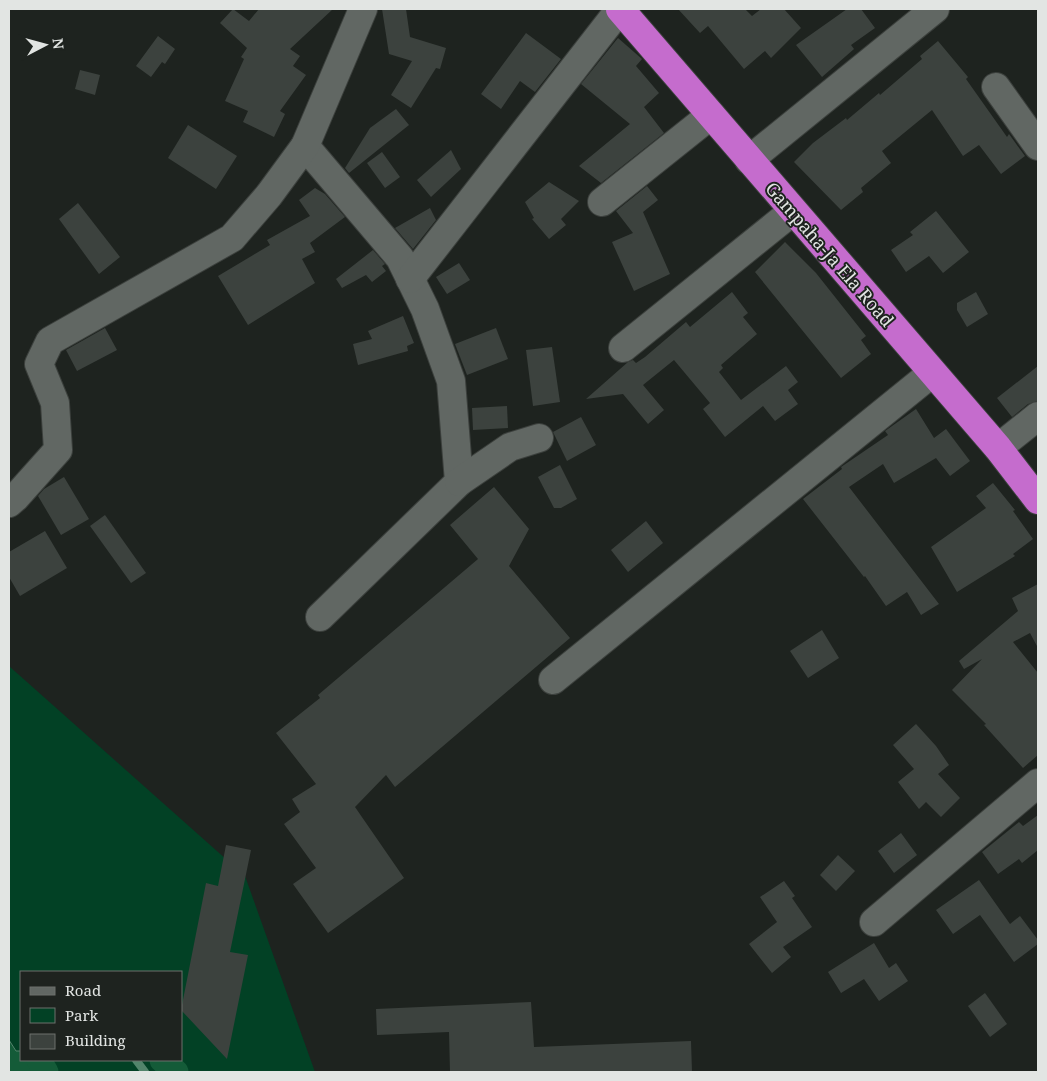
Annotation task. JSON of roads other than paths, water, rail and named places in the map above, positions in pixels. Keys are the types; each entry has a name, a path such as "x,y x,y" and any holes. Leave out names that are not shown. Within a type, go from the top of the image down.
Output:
{"highway":[{"name":"Gampaha-Ja Ela Road","path":"620,9 998,448 1038,500"}],"street":[{"path":"9,503 28,485 58,450 56,403 39,364 50,341 232,238 269,195 305,146 364,9"},
{"path":"410,279 620,9"},
{"path":"749,160 936,9"},
{"path":"996,87 1038,146"},
{"path":"602,202 711,115"},
{"path":"305,146 400,258 425,309 451,381 459,482"},
{"path":"623,348 793,211"},
{"path":"552,680 932,373"},
{"path":"998,448 1038,416"},
{"path":"320,617 459,482 510,447 539,438"},
{"path":"874,922 1038,783"}],"waterway":[{"path":"40,1061 46,1072"},
{"path":"137,1061 145,1072"},
{"path":"163,1061 176,1072"}]}
